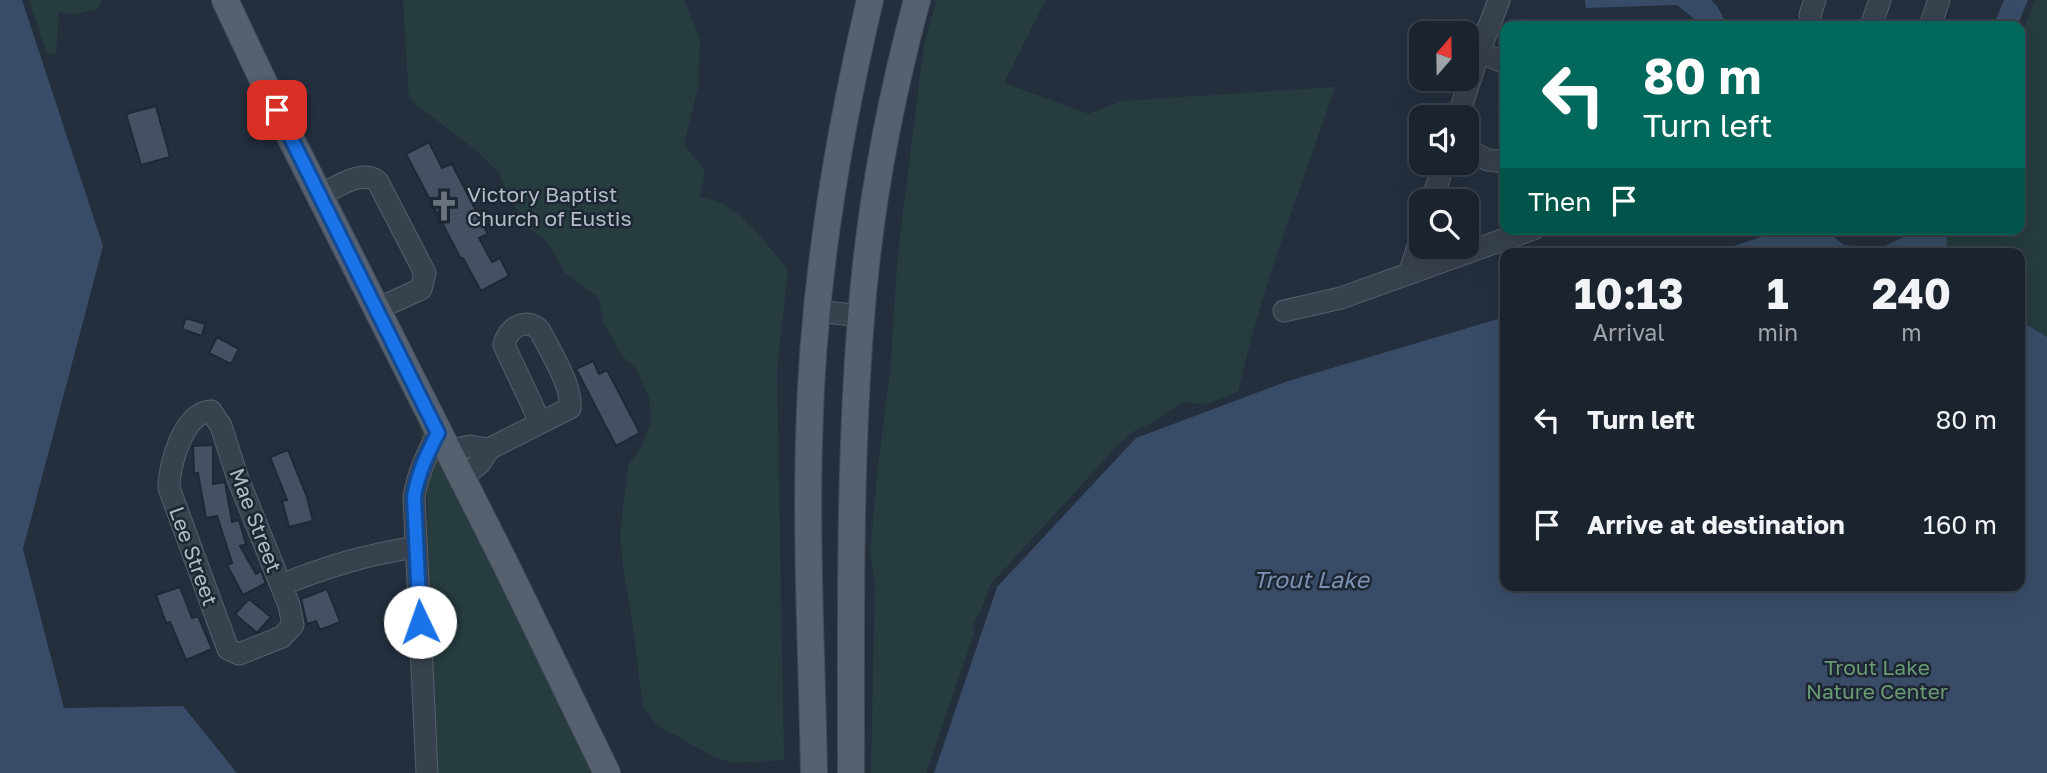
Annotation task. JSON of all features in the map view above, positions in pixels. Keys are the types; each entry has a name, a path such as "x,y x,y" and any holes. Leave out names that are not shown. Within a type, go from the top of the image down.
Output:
{"main road":[{"path":"225,0 607,773"},
{"path":"814,773 809,438 817,312 825,228 838,148 870,0"},
{"path":"851,773 852,505 861,316 882,158 917,0"}],"street":[{"path":"1499,0 1479,52 1500,62"},
{"path":"1811,21 1815,0"},
{"path":"1873,21 1880,0"},
{"path":"1932,21 1939,0"},
{"path":"1479,156 1500,161"},
{"path":"320,195 362,177 373,177 425,273 421,289 377,309"},
{"path":"1284,311 1340,298 1516,235"},
{"path":"1409,274 1414,259"},
{"path":"817,312 861,316"},
{"name":"Lee Street","path":"214,413 203,412 189,425 176,452 169,475 169,488 228,649 239,654 246,653 282,637 292,628"},
{"name":"Mae Street","path":"214,413 289,605 292,628"},
{"path":"461,479 480,463 489,449 540,422"},
{"path":"427,773 414,497 417,479 425,457 443,442 489,449"},
{"path":"281,584 337,563 416,547"}],"green space":[{"path":"29,0 101,0 98,9 75,15 59,12 56,55 47,54"},
{"path":"403,0 684,0 700,38 698,87 684,144 705,171 700,197 727,206 750,224 788,270 777,370 784,760 733,763 712,756 657,725 643,706 620,536 628,466 642,446 651,422 649,397 636,368 622,356 603,322 599,298 565,273 548,243 532,230 518,211 500,174 477,151 409,99"},
{"path":"937,0 1046,0 1004,83 1089,114 1121,101 1335,87 1270,276 1238,392 1204,405 1184,401 1147,426 1134,431 1117,446 990,585 981,611 973,624 975,630 926,773 871,773 875,582 870,554 890,372 898,253 924,44"},
{"name":"Trout Lake Nature Center","path":"2035,0 2047,0 2047,773 1737,773 2012,591 2025,591 2025,248 1939,248 1944,235 2025,235 2025,26"},
{"path":"418,410 598,773 431,773 427,494"}],"water":[{"path":"0,0 22,0 103,246 23,549 64,708 183,706 237,773 0,773"},
{"path":"1585,0 1711,0 1725,21 1694,21 1677,5 1586,8"},
{"path":"2004,0 2028,0 2019,21 1995,21"},
{"path":"1832,235 1844,245 1881,248 1727,248 1761,237"},
{"path":"1908,235 1946,237 1947,248 1881,248"},
{"name":"Trout Lake","path":"1500,318 1500,591 2025,591 2025,324 2047,337 2047,773 934,773 997,587 1136,438 1288,381"}],"building":[{"path":"156,106 170,157 141,165 126,114"},
{"path":"429,142 442,168 452,164 488,234 479,238 492,262 500,258 509,276 481,291 463,258 461,259 406,154"},
{"path":"186,318 205,324 202,336 182,329"},
{"path":"217,337 239,349 231,364 209,353"},
{"path":"593,361 599,374 607,370 640,433 616,446 576,369"},
{"path":"213,445 213,484 225,482 232,522 239,520 246,544 240,546 256,574 261,571 266,583 243,595 227,565 232,563 217,516 206,518 198,473 194,473 193,446"},
{"path":"288,450 307,497 313,521 289,527 282,501 287,500 270,457"},
{"path":"180,587 192,618 198,616 212,649 186,660 170,622 166,623 156,595"},
{"path":"327,589 340,622 320,630 316,621 307,624 301,599"},
{"path":"249,599 271,617 257,633 235,614"}],"place":[{"name":"Victory Baptist Church of Eustis","path":"444,206"}],"route":[{"path":"277,110 438,433 425,457 414,497 420,622"}]}
